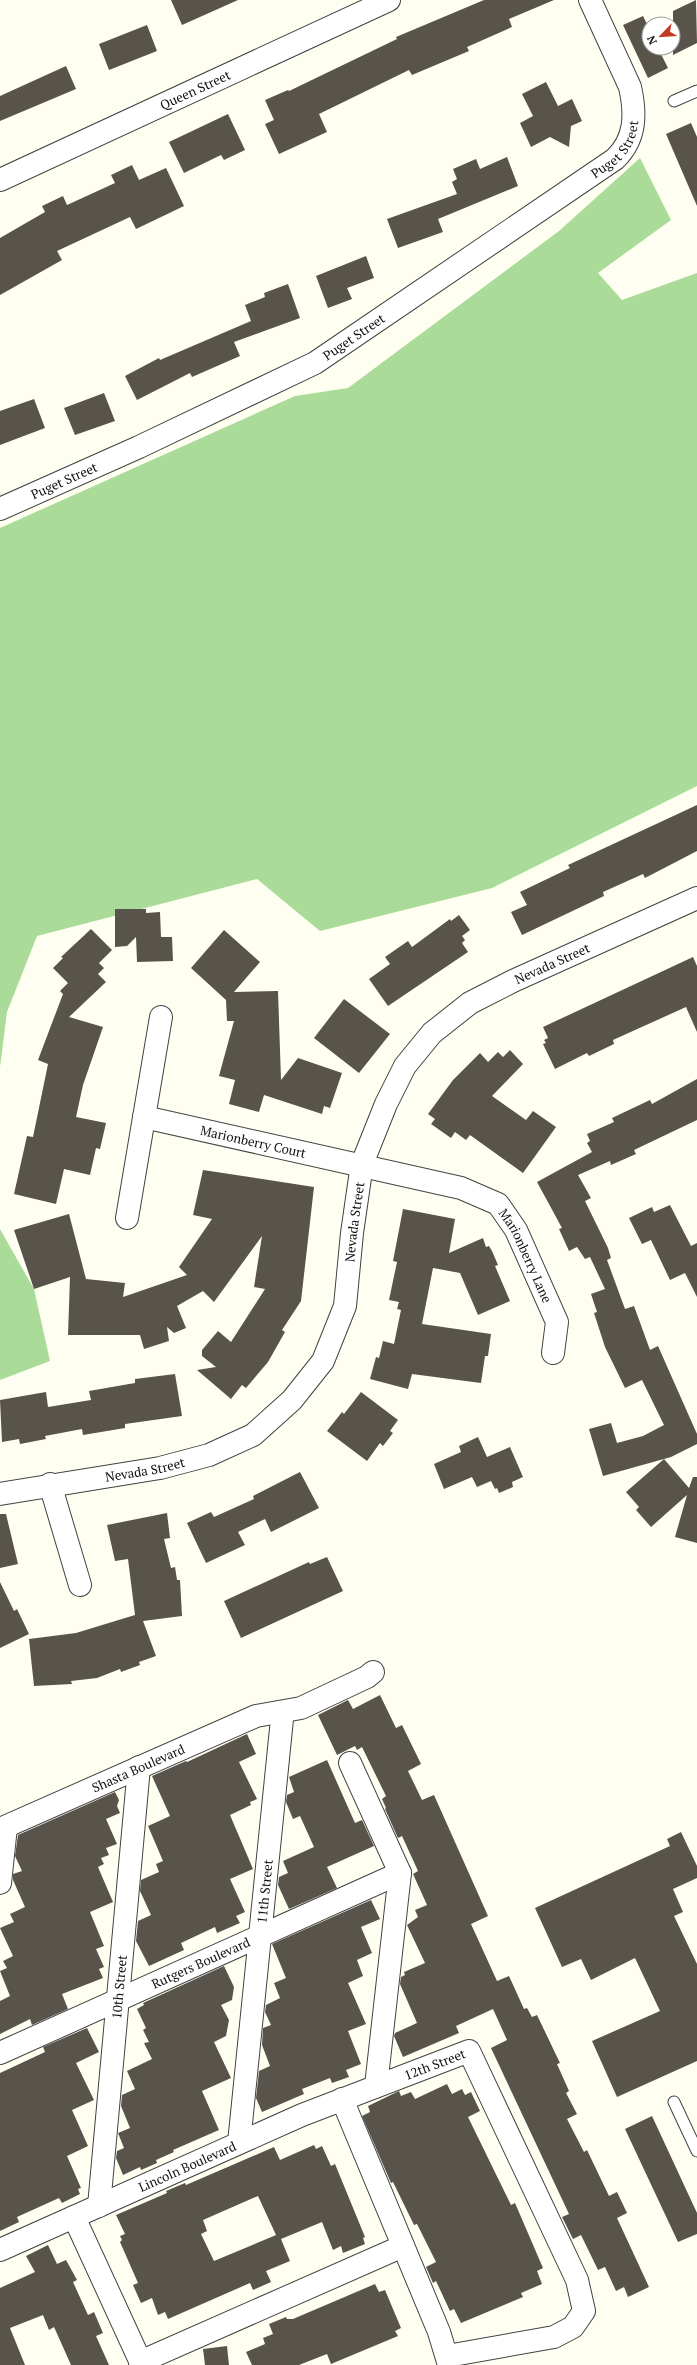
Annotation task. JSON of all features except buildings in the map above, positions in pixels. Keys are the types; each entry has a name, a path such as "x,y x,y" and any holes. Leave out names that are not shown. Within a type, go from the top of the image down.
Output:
{"street":[{"name":"Queen Street","path":"0,180 389,0"},
{"name":"Puget Street","path":"0,509 139,447 315,363 615,159 623,151 631,136 634,111 630,87 590,0"},
{"name":"Nevada Street","path":"0,1494 50,1484 109,1478 160,1468 209,1455 253,1435 292,1400 323,1361 345,1306 352,1233 362,1164 386,1104 405,1066 432,1033 470,1003 513,981 697,898"},
{"path":"127,1218 161,1017"},
{"name":"Marionberry Court","path":"144,1117 362,1164"},
{"name":"Marionberry Lane","path":"362,1164 462,1188 498,1204 516,1230 557,1322 553,1353"},
{"path":"50,1484 80,1585"},
{"name":"Shasta Boulevard","path":"3,1828 256,1716 301,1708 366,1678 373,1672"},
{"name":"11th Street","path":"238,2143 282,1719 279,1713"},
{"path":"350,1763 400,1873 376,2086"},
{"name":"10th Street","path":"99,2206 139,1767"},
{"path":"0,1883 3,1828"},
{"name":"Rutgers Boulevard","path":"0,2053 400,1873"},
{"name":"12th Street","path":"376,2086 469,2051 577,2280 584,2311 573,2327 554,2337 448,2361"},
{"name":"Lincoln Boulevard","path":"0,2250 238,2143 376,2086"},
{"path":"342,2099 403,2246 448,2361"},
{"path":"74,2217 141,2364 403,2246"}],"lane":[{"path":"674,102 697,91"},
{"path":"674,2102 697,2151"}],"green space":[{"path":"640,158 671,220 598,273 622,300 697,273 697,786 492,888 320,931 257,879 37,936 7,1012 0,1067 0,528 295,396 348,388 559,231"},
{"path":"0,1229 34,1289 50,1361 0,1380"}]}
